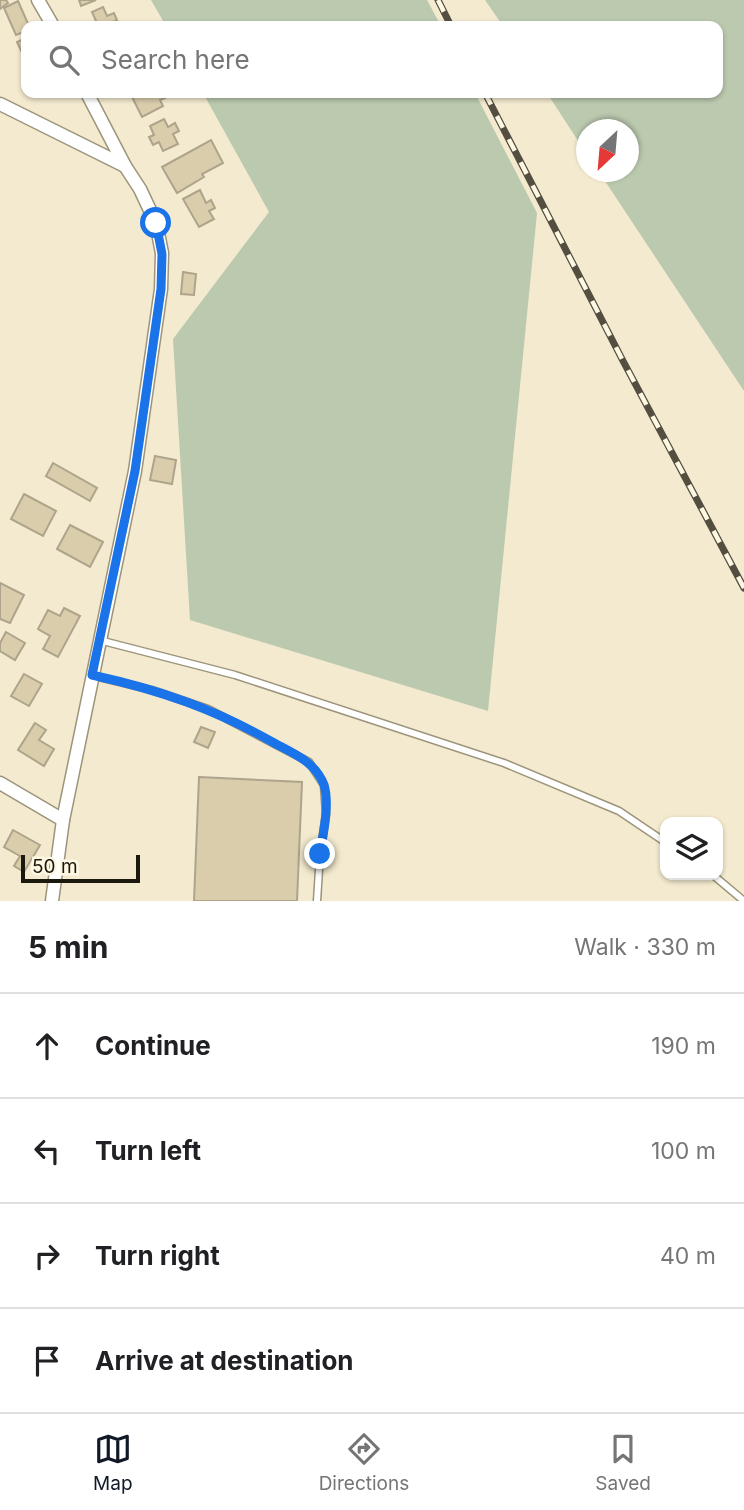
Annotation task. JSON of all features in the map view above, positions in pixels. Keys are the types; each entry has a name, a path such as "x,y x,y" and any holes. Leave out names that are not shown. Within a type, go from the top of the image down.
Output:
{"street":[{"path":"38,0 49,21"},
{"path":"52,901 63,820 135,471 161,289 162,254 156,223 90,98"},
{"path":"0,104 125,166"},
{"path":"0,783 63,820"}],"lane":[{"path":"99,639 234,676 504,763 620,811 660,839"},
{"path":"92,675 152,690 208,709 309,762 324,785 326,814 317,901"},
{"path":"719,880 744,901"}],"green space":[{"path":"151,0 427,0 438,21 163,21"},
{"path":"485,0 744,0 744,391 606,182 639,182 639,119 576,119 576,138 550,98 723,98 723,21 500,21"},
{"path":"206,98 478,98 537,213 488,711 190,620 173,339 269,212"}],"building":[{"path":"0,0 6,0 8,3 0,9"},
{"path":"79,0 96,0 81,6"},
{"path":"18,1 27,21 21,21 21,33 16,35 4,8"},
{"path":"103,7 107,16 114,13 117,20 96,21 92,12"},
{"path":"132,98 165,98 160,100 163,106 142,117"},
{"path":"164,119 168,127 175,123 179,131 173,134 178,144 163,151 159,142 153,145 149,137 154,135 150,126"},
{"path":"211,140 223,163 202,174 204,177 177,193 162,167"},
{"path":"200,190 206,203 211,200 215,208 209,211 214,219 199,227 183,199"},
{"path":"183,272 196,274 194,295 181,294"},
{"path":"155,456 176,460 172,484 150,480"},
{"path":"53,463 97,488 90,501 46,476"},
{"path":"24,494 56,511 43,536 11,519"},
{"path":"70,525 103,542 90,567 57,549"},
{"path":"0,583 24,595 10,623 0,619"},
{"path":"64,608 80,616 58,657 43,649 50,636 38,629 48,610 60,616"},
{"path":"6,632 25,643 15,660 0,651 0,643"},
{"path":"24,674 42,684 29,706 11,696"},
{"path":"35,723 46,730 39,740 54,749 44,766 18,750"},
{"path":"201,727 215,732 208,748 194,742"},
{"path":"199,777 302,782 297,901 194,901"},
{"path":"13,830 40,845 24,872 14,866 20,856 4,847"}],"railway":[{"path":"438,0 448,21"},
{"path":"488,98 744,588"}],"route":[{"path":"156,223 162,254 161,289 135,471 92,675 132,684 208,709 309,762 324,785 326,814 320,854"}]}
